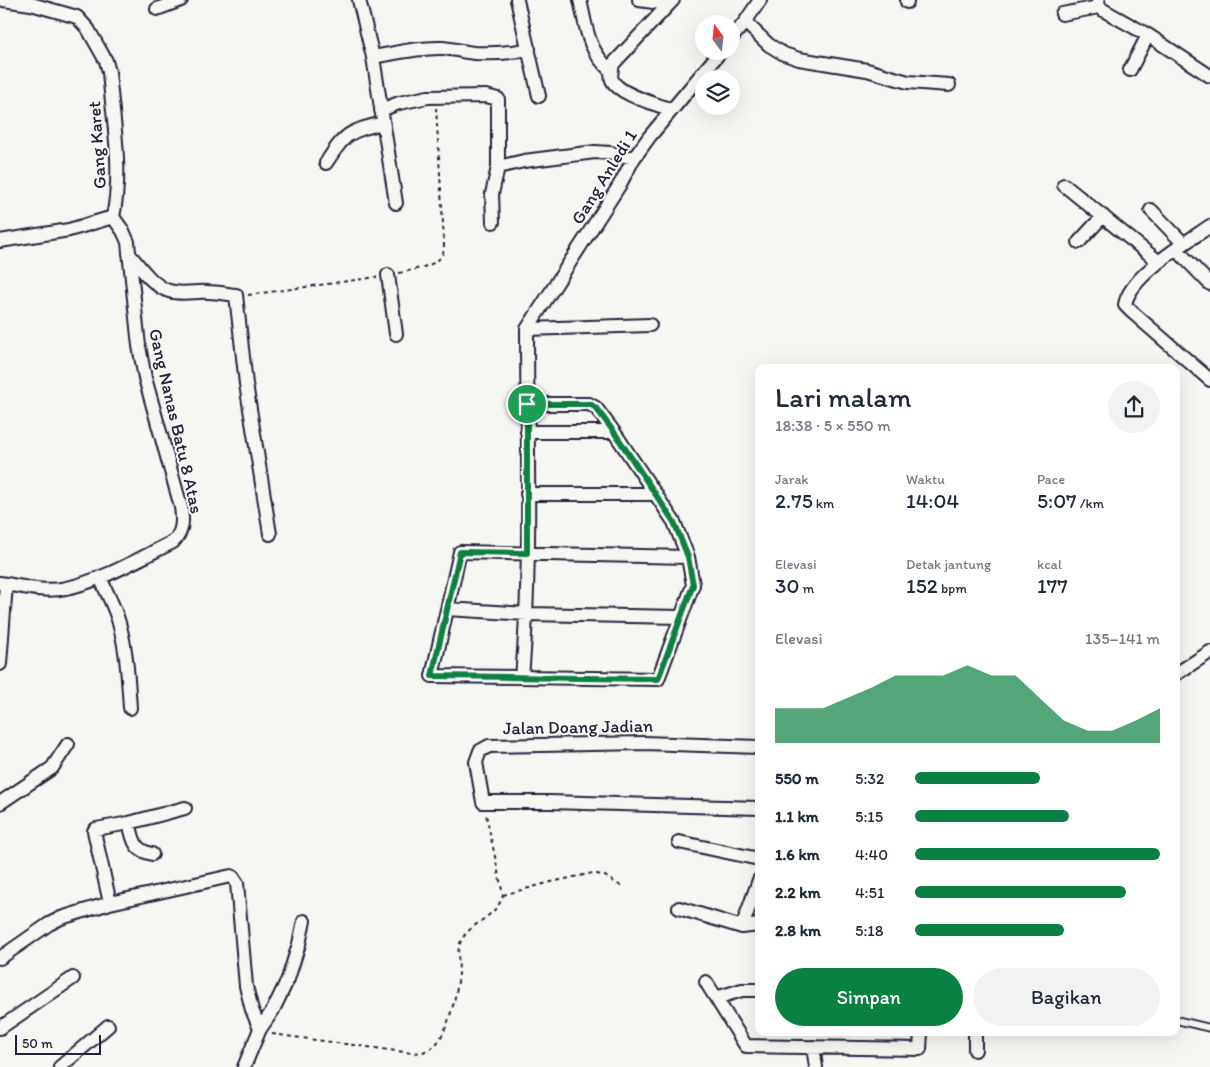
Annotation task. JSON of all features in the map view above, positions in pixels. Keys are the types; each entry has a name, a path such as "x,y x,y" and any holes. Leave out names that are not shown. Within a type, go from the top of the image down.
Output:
{"street":[{"path":"3,0 32,2"},
{"path":"157,8 181,0"},
{"path":"359,0 373,57 396,203"},
{"path":"518,0 539,96"},
{"path":"580,0 588,37 596,55 611,71"},
{"path":"639,0 671,2"},
{"path":"740,29 760,0"},
{"name":"Gang Karet","path":"32,2 77,17 88,29 106,61 109,72 118,171 118,197 113,217"},
{"path":"671,2 613,64 611,71 613,82 619,88 631,95 672,110"},
{"path":"1062,14 1099,3 1210,76"},
{"path":"746,22 769,45 798,64 867,70 908,82 949,85"},
{"path":"1130,70 1148,35"},
{"path":"373,57 419,49 443,48 472,53 529,50"},
{"name":"Gang Anledi 1","path":"527,329 619,186 634,158 714,60"},
{"path":"381,110 428,97 486,96 498,99 498,167 492,194 493,222"},
{"path":"326,163 343,137 362,128 384,123"},
{"path":"498,167 524,161 596,152 634,158"},
{"path":"1064,185 1159,262"},
{"path":"1151,210 1210,284"},
{"path":"1079,242 1103,216"},
{"path":"0,242 69,230 113,217"},
{"name":"Gang Nanas Batu 8 Atas","path":"3,583 43,590 65,588 100,577 173,542 178,537 183,520 181,507 145,378 139,346 128,242 113,217"},
{"path":"1210,226 1159,262 1132,288 1126,297 1125,305 1210,380"},
{"path":"129,254 144,272 168,291 236,295 246,384 270,534"},
{"path":"388,275 396,334"},
{"path":"522,676 527,614 527,329 650,325"},
{"path":"527,404 590,404 596,408 674,522 688,557 693,585 658,679 432,676 460,552 688,557"},
{"path":"527,432 614,432"},
{"path":"527,494 656,494"},
{"path":"100,577 119,621 123,638 130,708"},
{"path":"0,662 3,583"},
{"path":"447,609 527,614 681,617"},
{"path":"1180,671 1210,652"},
{"name":"Jalan Doang Jadian","path":"483,802 476,762 480,751 489,746 644,743 755,748"},
{"path":"0,803 52,768 68,744"},
{"path":"483,802 755,808"},
{"path":"110,903 94,831 185,808"},
{"path":"130,823 136,845 141,851 152,854"},
{"path":"679,842 755,857"},
{"path":"0,958 55,920 110,903 226,877 234,877 237,883 246,986 260,1031"},
{"path":"742,927 755,891"},
{"path":"679,908 742,927 755,925"},
{"path":"244,1067 260,1031 288,979 300,944 304,921"},
{"path":"0,1028 73,978"},
{"path":"706,982 746,1046 920,1049 921,1036"},
{"path":"716,998 742,990 755,990"},
{"path":"60,1067 108,1026"},
{"path":"975,1050 976,1036"},
{"path":"813,1047 816,1067"}],"lane":[{"path":"1180,1021 1210,1028"}],"path":[{"path":"236,295 286,290 388,275 426,267 437,260 443,253 444,240 436,98"},
{"path":"260,1031 417,1053 432,1048 439,1042 444,1034 456,991 459,975 460,943 467,932 498,907 503,895 483,802"},
{"path":"503,895 593,873 605,876 624,888"}],"route":[{"path":"527,404 590,404 596,408 674,522 688,557 693,585 658,679 432,676 460,552 527,553 527,404"}]}
